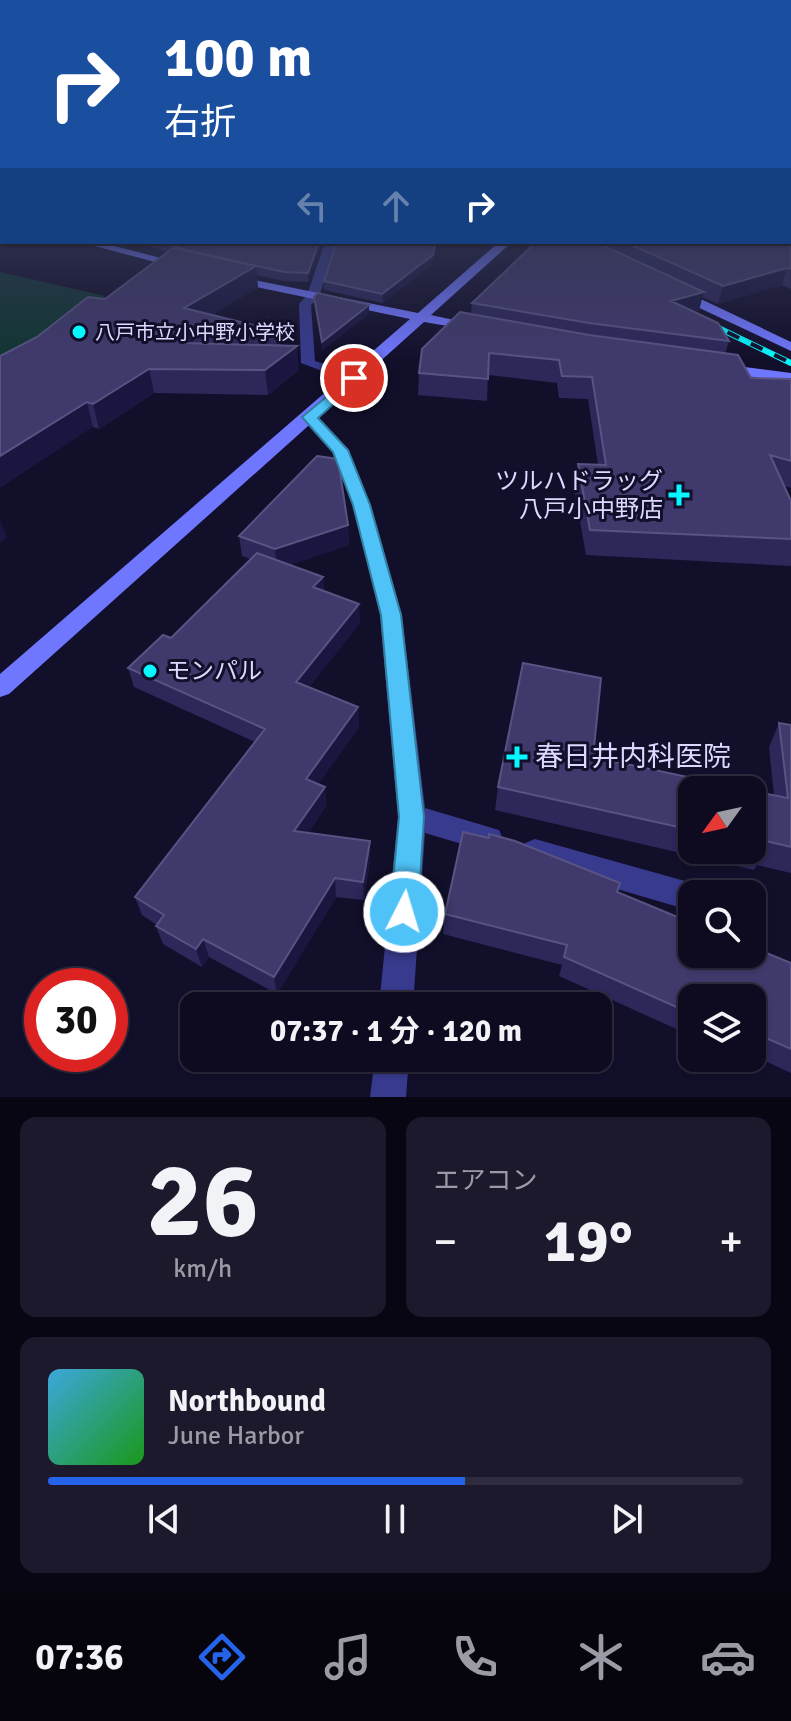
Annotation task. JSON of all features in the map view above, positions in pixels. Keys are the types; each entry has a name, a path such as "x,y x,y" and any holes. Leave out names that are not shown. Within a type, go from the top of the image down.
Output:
{"street":[{"path":"149,257 194,268"},
{"path":"326,257 313,297 305,304 301,363 354,378"},
{"path":"0,688 489,257"},
{"path":"219,274 313,297 486,331"},
{"path":"667,288 791,347"},
{"path":"712,366 791,378"},
{"path":"310,417 340,450 362,505 391,615 412,817 397,992"},
{"path":"412,817 678,893"},
{"path":"388,1097 391,1072"}],"green space":[{"path":"0,272 105,296 67,328 0,362"}],"building":[{"path":"161,257 215,257 256,266 184,308 281,332 192,332 185,334 185,343 297,346 265,370 149,369 93,404 87,402 0,456 0,356 37,337 88,297 105,299"},
{"path":"218,257 314,257 308,273 284,272"},
{"path":"332,257 430,257 382,294 324,281"},
{"path":"520,257 628,257 704,292 671,301 718,323 729,341 589,323 472,303"},
{"path":"659,257 791,257 791,269 723,286"},
{"path":"318,293 369,305 322,342 314,297"},
{"path":"460,312 589,335 738,355 751,378 791,379 791,461 770,455 791,501 791,539 590,530 578,464 606,465 592,377 562,376 559,360 489,353 488,379 419,373 422,349"},
{"path":"317,456 338,459 348,525 275,549 239,536"},
{"path":"257,553 323,577 313,587 359,604 296,682 358,707 306,779 325,787 294,831 370,841 363,882 335,878 274,977 203,939 196,949 156,926 164,915 135,897 265,729 128,668 163,635 171,638"},
{"path":"523,663 601,678 593,757 683,776 678,776 678,827 498,787"},
{"path":"779,723 791,725 791,847 766,841 766,794 788,798"},
{"path":"463,832 489,838 489,834 515,841 620,883 617,892 678,917 678,968 766,968 766,953 791,963 791,1049 766,1038 766,984 678,984 678,1008 564,957 567,945 445,914"}],"railway":[{"path":"704,321 791,363"}],"place":[{"name":"八戸市立小中野小学校","path":"79,332"},
{"name":"ツルハドラッグ 八戸小中野店","path":"679,495"},
{"name":"モンパル","path":"150,671"},
{"name":"春日井内科医院","path":"517,757"}],"route":[{"path":"354,378 310,417 340,450 362,505 391,615 412,817 404,912"}]}
